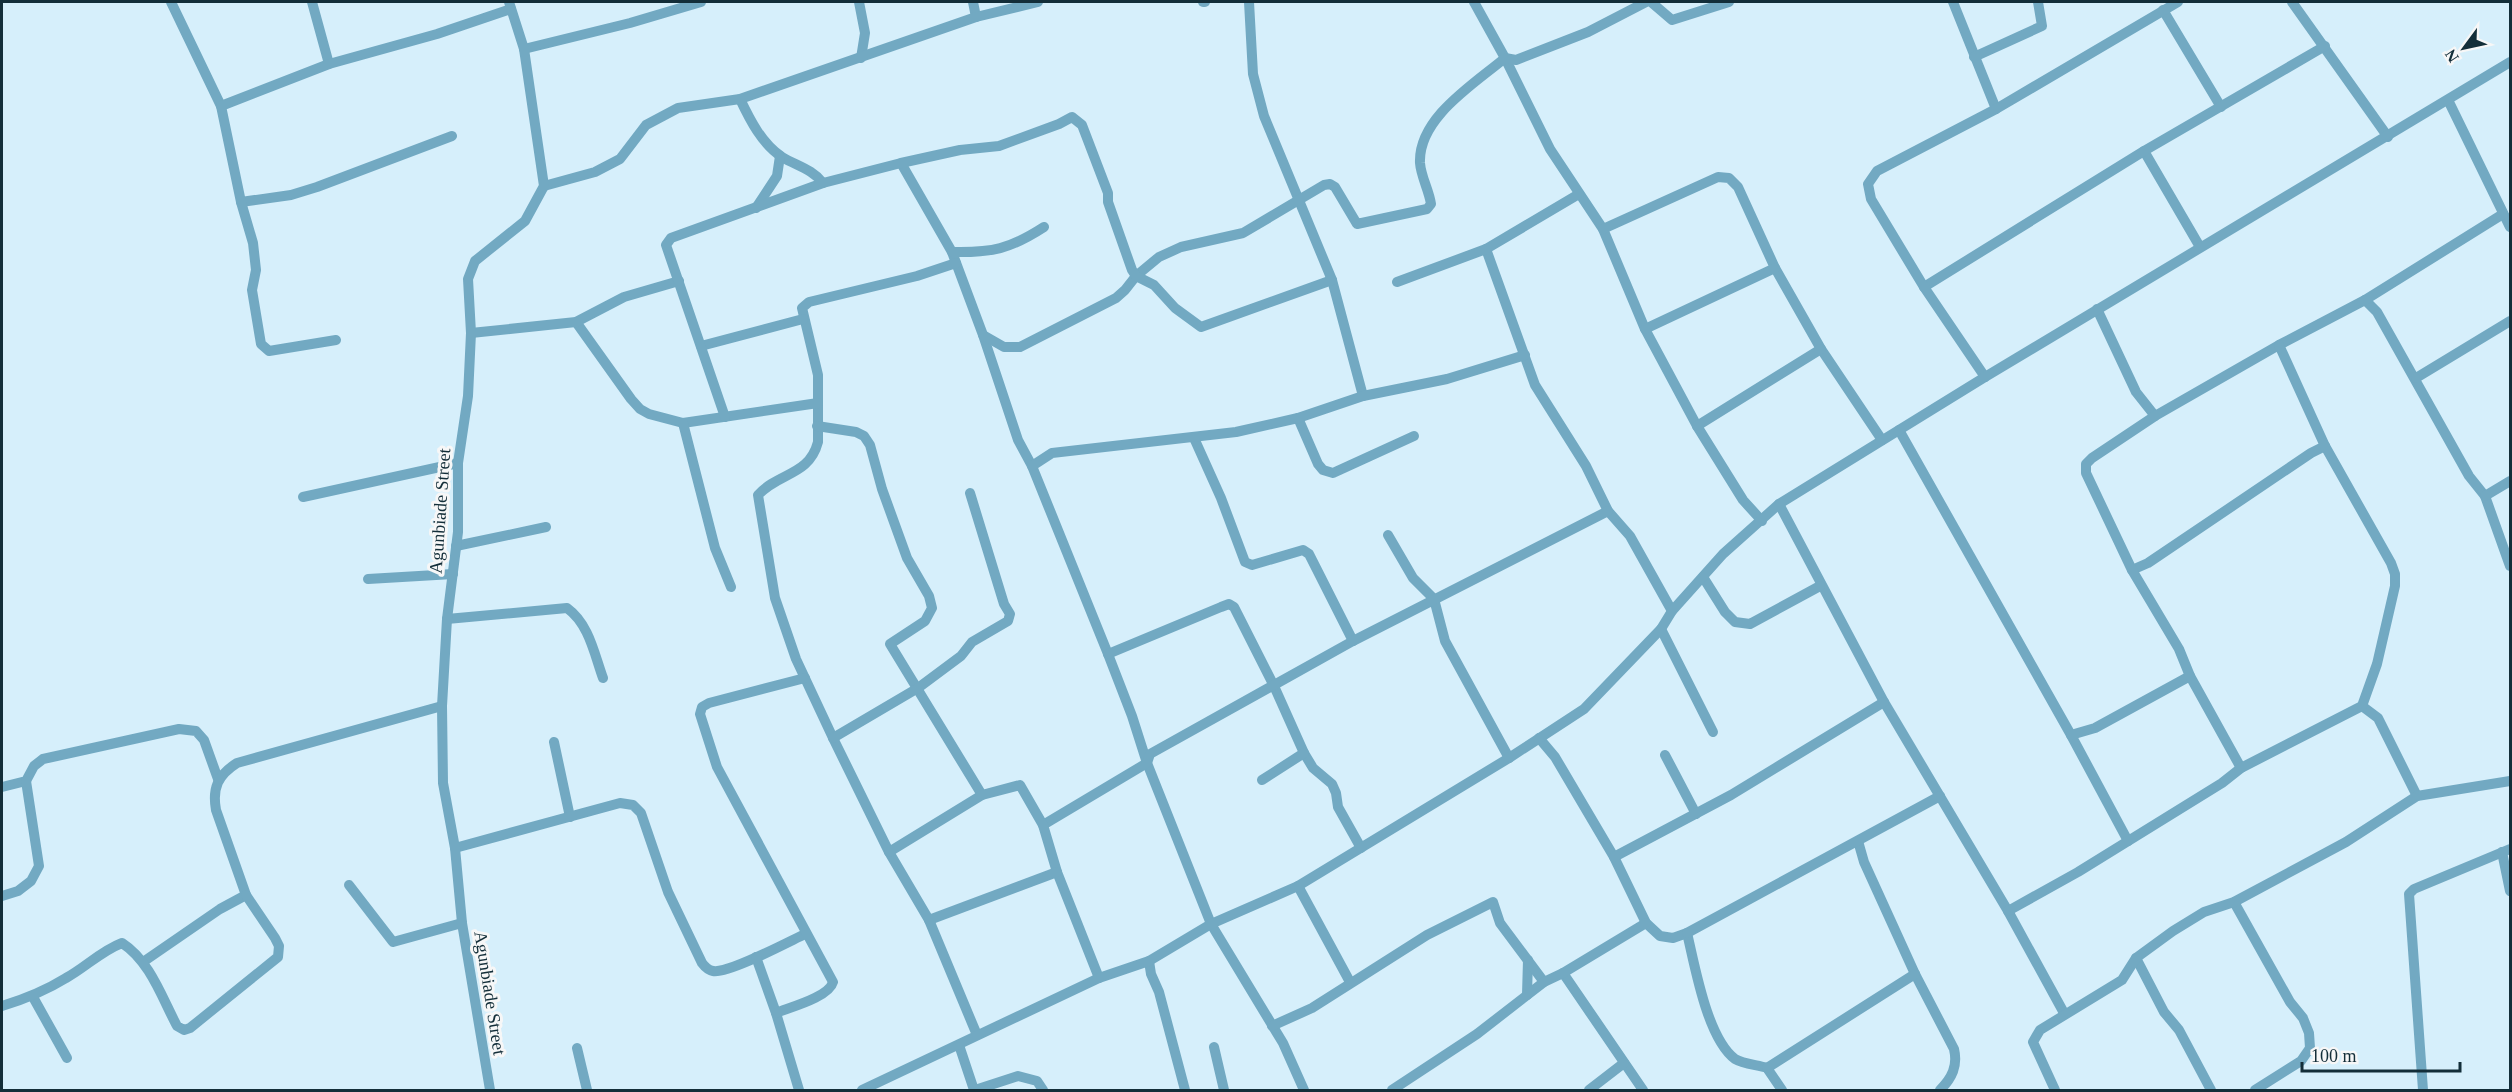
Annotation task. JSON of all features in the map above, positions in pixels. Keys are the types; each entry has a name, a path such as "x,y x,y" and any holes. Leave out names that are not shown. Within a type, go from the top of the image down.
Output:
{"street":[{"path":"171,2 221,106 254,252 256,270 252,290 261,344 269,351 336,340"},
{"path":"312,2 329,64"},
{"path":"524,49 630,23 701,2"},
{"path":"859,2 865,33 861,58"},
{"path":"973,2 976,17"},
{"path":"221,106 329,64 437,34 510,5 524,49 544,186 595,172 620,159 646,125 678,108 740,99 976,17 1038,2"},
{"path":"1249,2 1256,92 1332,280 1363,396"},
{"path":"1474,2 1505,58 1550,149 1603,229 1645,328 1697,426 1743,500 1762,521"},
{"path":"1505,58 1516,60 1588,32 1646,2"},
{"path":"1651,2 1672,20 1729,2"},
{"path":"1953,2 1996,109"},
{"path":"1974,57 2042,26 2038,2"},
{"path":"1985,377 1924,287 1871,200 1869,184 1877,171 1996,109 2178,2"},
{"path":"2292,2 2388,137"},
{"path":"2163,10 2221,107"},
{"path":"1924,287 2144,151 2325,46"},
{"path":"983,335 1005,348 1020,347 1116,298 1136,276 1159,257 1181,247 1242,233 1330,184 1335,187 1357,224 1427,209 1431,204 1420,166 1421,148 1426,133 1449,106 1505,58"},
{"path":"862,1090 1099,978 1149,961 1211,924 1298,886 1509,758 1584,709 1661,629 1672,611 1723,554 1779,504 2097,309 2511,62"},
{"path":"740,99 754,128 780,156 815,173 823,183"},
{"path":"2448,100 2511,227"},
{"path":"724,417 679,281 667,255 666,245 671,238 823,183 960,150 999,146 1072,117 1082,125 1108,193 1108,202 1126,256 1136,276 1154,285 1175,308 1201,327 1332,280"},
{"path":"241,202 291,195 317,187 452,136"},
{"path":"2144,151 2200,247"},
{"path":"756,208 777,176 780,156"},
{"path":"901,163 954,258 983,335 1018,440 1032,466 1108,654 1147,763 1211,924 1272,1026 1303,1090"},
{"path":"1603,229 1718,177 1729,178 1738,187 1775,268 1821,350 1882,440"},
{"name":"Agunbiade Street","path":"490,1090 462,922 455,848 443,783 442,706 447,619 456,546 458,463 468,396 471,333 468,279 475,261 525,221 544,186"},
{"path":"1397,282 1486,249 1579,194"},
{"path":"2241,768 2190,675 2179,649 2132,570 2086,473 2086,465 2092,458 2155,416 2279,345 2365,300 2503,214"},
{"path":"977,1035 929,920 890,852 832,738 805,678 775,597 758,495 788,474 803,468 815,452 818,442 818,375 801,308 809,302 918,276 954,258 1000,249 1044,227"},
{"path":"1486,249 1535,385 1586,466 1608,511 1621,523 1630,536 1672,611"},
{"path":"1645,328 1775,268"},
{"path":"471,333 576,322 624,297 679,281"},
{"path":"2375,294 2377,312"},
{"path":"2365,300 2377,312 2469,476 2485,496 2511,566"},
{"path":"2097,309 2136,392 2155,416"},
{"path":"701,346 803,319"},
{"path":"2416,378 2511,321"},
{"path":"576,322 640,409 649,414 683,423 818,403"},
{"path":"2008,911 2128,841 2222,783 2241,768 2362,706 2377,664 2395,586 2395,574 2391,562 2325,446 2279,345"},
{"path":"1697,426 1821,350"},
{"path":"1032,466 1052,453 1236,432 1298,418 1363,396 1447,379 1524,355"},
{"path":"1298,418 1318,464 1323,470 1333,473 1414,436"},
{"path":"683,423 715,548 731,587"},
{"path":"817,426 856,432 864,436 870,445 882,489 907,558 929,596 932,608 925,621 890,644 982,795"},
{"path":"1899,430 2071,735 2128,841"},
{"path":"1194,438 1221,498 1245,562 1252,565 1303,550 1309,554 1353,641"},
{"path":"2132,570 2148,563 2311,453 2325,446"},
{"path":"303,497 458,463"},
{"path":"2485,496 2511,482"},
{"path":"832,738 918,688 961,656 972,642 1008,621 1010,614 1004,604 970,493"},
{"path":"1779,504 1884,702 2008,911 2064,1013"},
{"path":"1043,825 1147,763 1150,754 1353,641 1608,511"},
{"path":"456,546 546,527"},
{"path":"1388,535 1413,578 1434,599 1445,641 1509,758"},
{"path":"368,579 453,574"},
{"path":"1703,577 1730,617 1735,622 1750,624 1820,585"},
{"path":"1108,654 1229,604 1234,607 1274,686 1304,753 1313,768 1332,784 1338,807 1361,848"},
{"path":"447,619 567,608 580,619 603,678"},
{"path":"1661,629 1713,732"},
{"path":"2071,735 2096,728 2190,675"},
{"path":"776,1013 824,994 832,987 833,982 805,934 717,767 700,714 702,708 709,703 805,678"},
{"path":"1614,857 1731,795 1884,702"},
{"path":"2,1006 33,997 68,978 109,948 122,943 135,951 143,962 177,1026 184,1030 190,1028 217,1009 278,957 279,946 275,938 246,895 216,810 214,795 218,778 225,770 237,763 442,706"},
{"path":"2362,706 2378,718 2417,796"},
{"path":"2,896 18,891 32,881 39,866 26,781 34,766 43,759 179,729 196,730 204,740 218,778"},
{"path":"1539,738 1555,757 1614,857 1646,923 1660,936 1673,938 1687,933 1940,796"},
{"path":"554,742 570,817"},
{"path":"1262,780 1304,753"},
{"path":"1665,754 1696,814"},
{"path":"2,787 26,781"},
{"path":"2055,1090 2033,1042 2040,1030 2064,1013 2122,980 2136,958 2173,931 2204,912 2234,902 2346,842 2417,796 2511,781"},
{"path":"890,852 982,795 1020,785 1043,825 1057,872 1099,978"},
{"path":"455,848 620,803 633,805 641,813 668,892 707,969 715,972 756,957 805,934"},
{"path":"1858,841 1864,862 1914,974 1956,1058 1950,1081 1940,1090"},
{"path":"2423,1090 2409,894 2414,889 2506,850 2511,891"},
{"path":"929,920 1057,872"},
{"path":"349,885 393,942 462,922"},
{"path":"1298,886 1350,982"},
{"path":"143,962 220,909 246,895"},
{"path":"1272,1026 1312,1008 1427,934 1493,902 1500,923 1544,982"},
{"path":"2234,902 2290,1002 2303,1018 2309,1033 2310,1048 2301,1060 2255,1090"},
{"path":"1392,1090 1477,1034 1544,982 1646,923"},
{"path":"1687,933 1702,996 1717,1036 1736,1059 1767,1068 1782,1090"},
{"path":"756,957 776,1013 799,1090"},
{"path":"2136,958 2164,1012 2179,1030 2211,1090"},
{"path":"1527,995 1528,960"},
{"path":"1149,961 1185,1090"},
{"path":"1563,973 1643,1090"},
{"path":"1767,1068 1914,974"},
{"path":"33,997 67,1058"},
{"path":"959,1045 975,1090 1018,1076 1037,1081 1043,1090"},
{"path":"1211,1090 1221,1090 1214,1047"},
{"path":"577,1048 587,1090"},
{"path":"1589,1090 1624,1063"}]}
